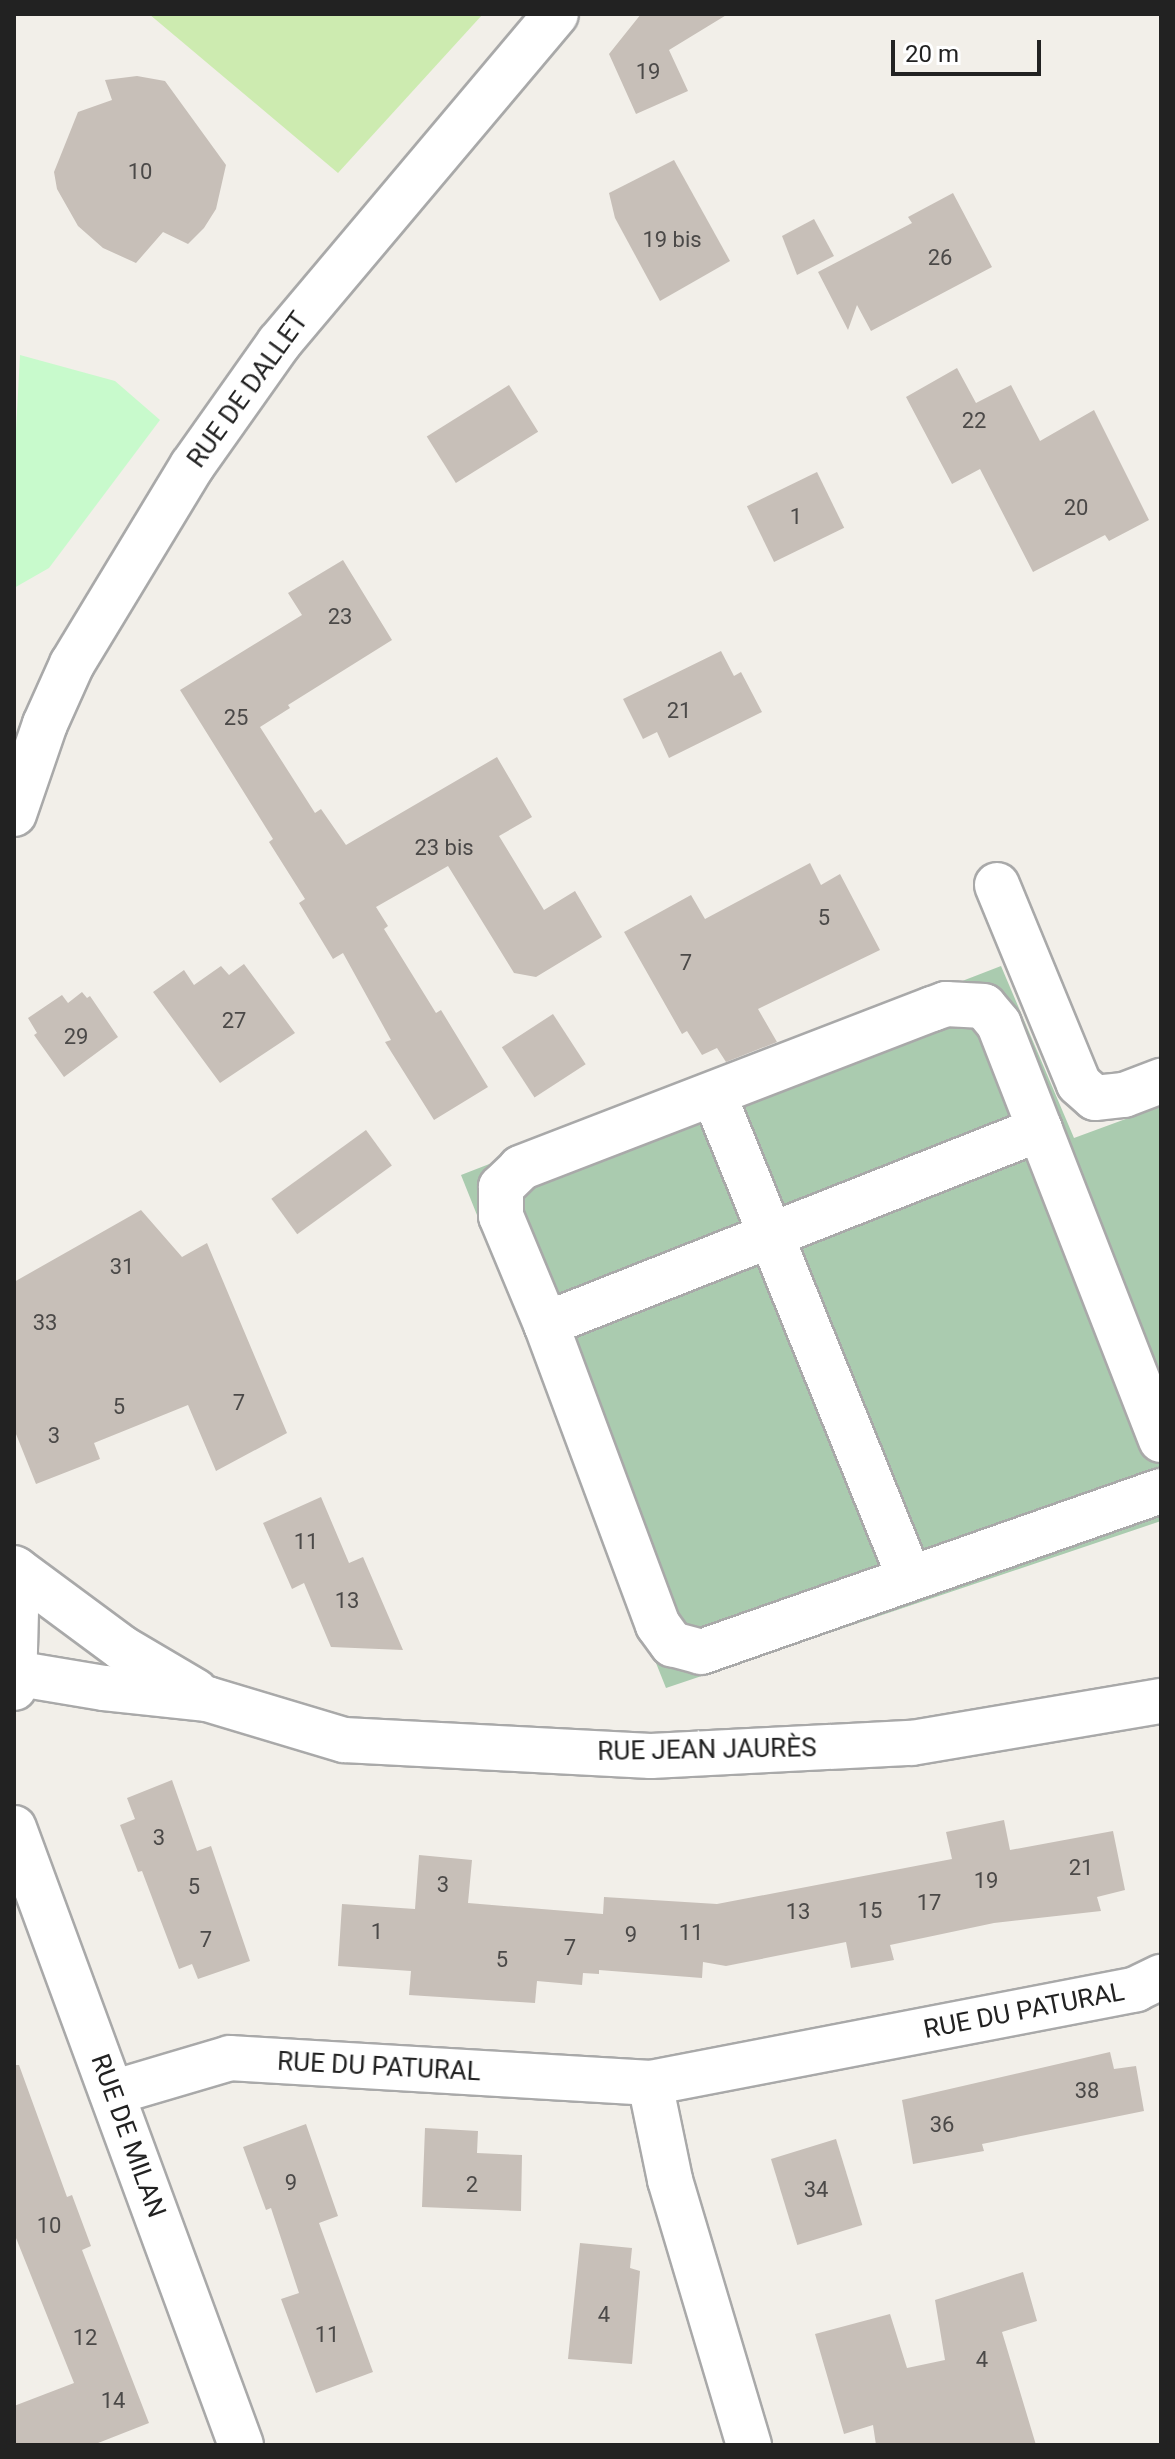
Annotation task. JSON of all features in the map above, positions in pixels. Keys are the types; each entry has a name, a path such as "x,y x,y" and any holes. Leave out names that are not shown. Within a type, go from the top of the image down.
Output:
{"street":[{"name":"RUE DE DALLET","path":"14,814 45,724 72,664 192,466 279,343 556,14"},
{"path":"997,885 1079,1084 1095,1098 1124,1095 1161,1081"},
{"path":"1161,1440 999,1024 984,1006 946,1004 521,1168 501,1187 501,1216 546,1324 658,1625 672,1644 701,1652 1161,1491"},
{"path":"714,1095 910,1579"},
{"path":"546,1324 1040,1129"},
{"path":"14,1678 15,1569"},
{"name":"RUE JEAN JAURÈS","path":"15,1569 122,1648 207,1699"},
{"name":"RUE JEAN JAURÈS","path":"14,1678 207,1699 344,1740 651,1756 912,1743 1161,1701"},
{"name":"RUE DE MILAN","path":"14,1828 241,2445"},
{"name":"RUE DU PATURAL","path":"112,2093 230,2058 650,2083 1136,1989 1161,1977"},
{"path":"650,2083 670,2180 749,2445"}],"green space":[{"path":"149,14 483,14 338,173"},
{"path":"20,355 115,381 160,420 49,568 14,588 14,468"},
{"path":"1001,966 1074,1138 1161,1106 1161,1521 666,1688 461,1175"}],"building":[{"path":"641,14 728,14 669,50 688,91 636,114 609,54"},
{"path":"137,76 165,81 226,165 216,209 204,228 188,244 163,232 136,263 103,248 78,226 57,189 54,172 78,112 112,100 105,80"},
{"path":"674,160 730,261 660,301 615,218 609,193"},
{"path":"953,193 992,267 871,331 857,305 848,330 818,272 912,223 908,217"},
{"path":"814,219 834,256 797,275 782,236"},
{"path":"957,368 976,403 1011,385 1040,441 1094,410 1149,520 1109,541 1105,535 1033,572 980,469 952,484 906,397"},
{"path":"509,385 538,432 456,483 427,436"},
{"path":"817,472 844,528 774,562 747,506"},
{"path":"343,560 392,640 288,705 290,708 260,727 315,813 321,809 346,845 497,757 532,817 499,836 544,910 575,891 602,937 536,977 514,973 448,866 376,907 388,926 384,929 436,1013 441,1010 488,1087 434,1120 385,1042 391,1040 343,953 333,959 299,903 305,899 269,842 273,839 180,690 302,615 288,593"},
{"path":"721,651 734,676 741,672 762,712 669,758 657,732 643,739 623,699"},
{"path":"810,863 821,885 840,874 880,950 758,1009 777,1042 726,1062 717,1048 702,1055 687,1031 682,1034 624,932 691,895 705,919"},
{"path":"244,964 295,1033 220,1083 153,992 184,970 194,985 221,966 229,975"},
{"path":"82,992 87,998 90,996 118,1037 64,1077 34,1035 37,1033 28,1018 62,995 68,1003"},
{"path":"553,1014 586,1064 535,1098 502,1047"},
{"path":"366,1130 392,1166 297,1234 271,1199"},
{"path":"141,1210 182,1257 207,1243 287,1433 216,1471 188,1405 94,1443 100,1459 36,1484 14,1429 14,1282"},
{"path":"321,1497 349,1563 363,1557 403,1650 331,1647 304,1583 292,1589 263,1523"},
{"path":"172,1780 197,1851 211,1846 250,1961 198,1979 192,1964 179,1969 142,1871 138,1872 120,1825 135,1819 127,1798"},
{"path":"1004,1820 1010,1850 1113,1831 1125,1890 1097,1897 1101,1911 994,1923 890,1945 894,1960 851,1968 846,1942 726,1966 703,1962 702,1978 599,1970 599,1974 583,1973 582,1985 537,1981 535,2003 409,1995 411,1971 338,1966 342,1904 415,1909 419,1855 472,1860 468,1903 603,1914 604,1897 717,1904 952,1859 946,1832"},
{"path":"1110,2052 1114,2069 1136,2066 1144,2111 982,2144 984,2151 913,2164 902,2100"},
{"path":"14,2065 19,2065 67,2197 72,2195 91,2246 82,2250 149,2423 93,2445 14,2445 14,2406 74,2383 14,2233"},
{"path":"306,2124 338,2216 319,2223 373,2372 316,2393 281,2299 299,2293 271,2208 266,2210 243,2147"},
{"path":"425,2128 478,2131 477,2153 522,2155 521,2211 422,2207"},
{"path":"836,2139 862,2225 797,2245 771,2159"},
{"path":"580,2243 632,2248 630,2268 640,2271 632,2364 568,2359"},
{"path":"1023,2272 1037,2321 1002,2332 1036,2445 876,2445 873,2425 844,2434 815,2334 890,2314 907,2368 945,2360 935,2300"}]}
